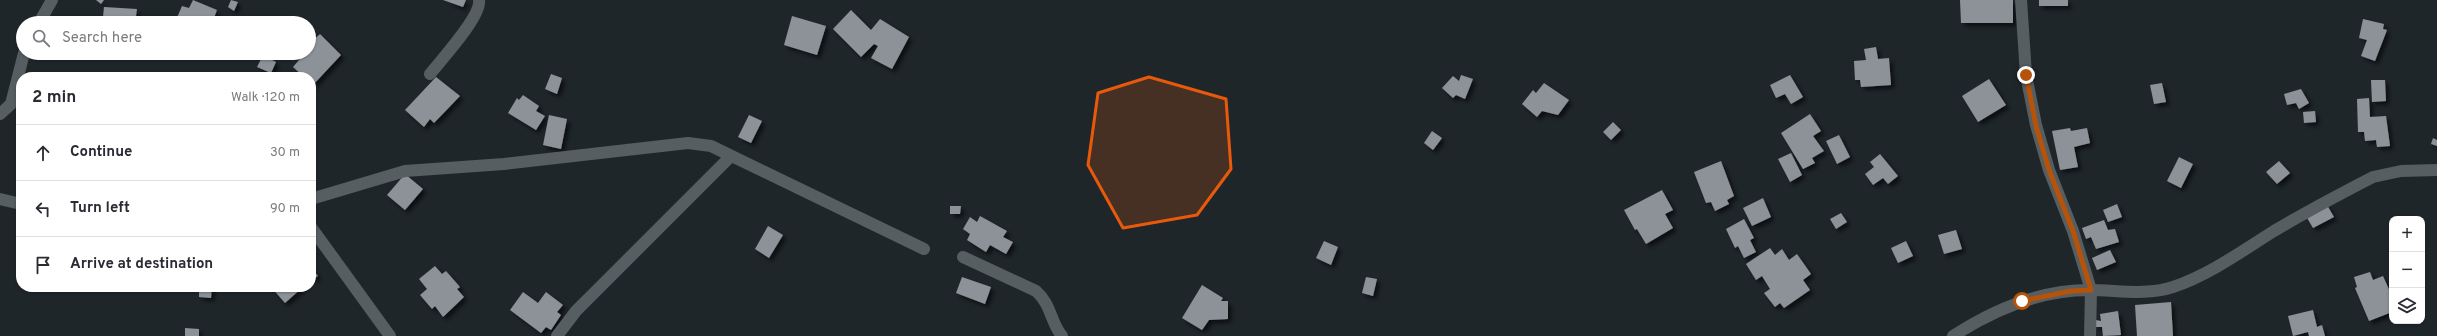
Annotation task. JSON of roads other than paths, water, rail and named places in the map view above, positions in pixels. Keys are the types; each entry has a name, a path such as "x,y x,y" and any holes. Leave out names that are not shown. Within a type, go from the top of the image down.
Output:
{"street":[{"path":"43,16 52,0"},
{"path":"430,74 474,17 480,5 478,0"},
{"path":"2021,0 2026,75 2036,126 2049,170 2073,231 2091,290 2090,336"},
{"path":"21,72 23,60"},
{"path":"0,114 16,104"},
{"path":"316,198 405,171 504,164 688,143 711,146 730,157 786,181 924,249"},
{"path":"557,336 576,311 730,157"},
{"path":"1953,336 2022,301 2071,291 2091,290 2121,293 2148,292 2173,286 2205,273 2372,177 2401,171 2437,170"},
{"path":"0,199 16,203"},
{"path":"316,234 390,336"},
{"path":"963,257 1036,291 1046,299 1055,327 1062,336"}]}
